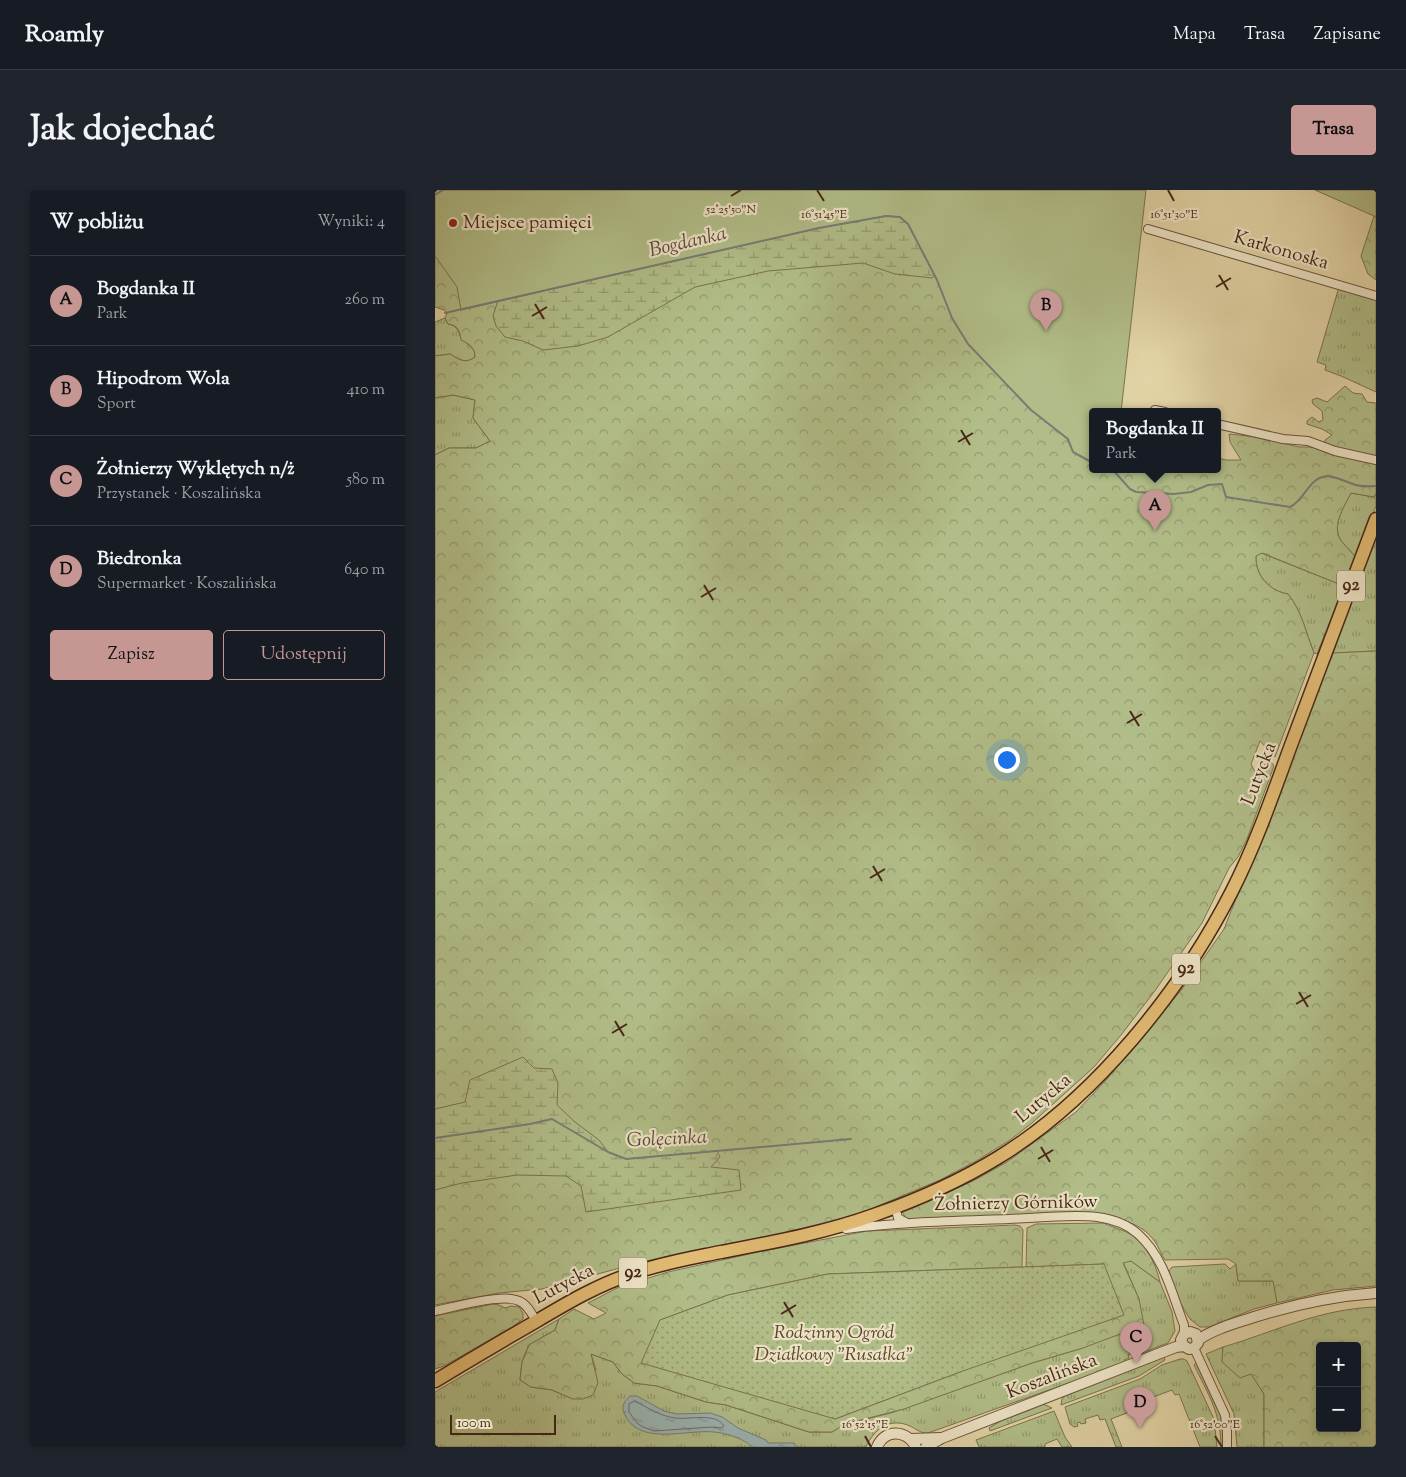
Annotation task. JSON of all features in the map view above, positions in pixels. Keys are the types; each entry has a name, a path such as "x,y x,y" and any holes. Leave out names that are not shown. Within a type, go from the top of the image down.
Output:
{"main road":[{"name":"Lutycka","path":"435,1382 536,1321 593,1290 639,1271 673,1262 809,1234 855,1222 933,1191 984,1166 1009,1151 1073,1101 1147,1022 1175,984 1217,919 1248,857 1376,519"}],"street":[{"name":"Karkonoska","path":"1148,229 1376,296"},
{"path":"1221,425 1283,439 1308,441 1344,454 1376,460"},
{"path":"895,1207 898,1218 907,1223"},
{"name":"Żołnierzy Górników","path":"809,1234 907,1223 1089,1216 1112,1220 1134,1231 1155,1254 1162,1268 1190,1339 1223,1410 1227,1431 1227,1447"},
{"name":"Koszalińska","path":"926,1447 942,1438 1190,1339 1295,1306 1333,1298 1376,1293"},
{"path":"435,1311 498,1298 510,1298 522,1302 536,1321"},
{"name":"Koszalińska","path":"877,1447 882,1438 890,1434 898,1433 914,1443 942,1438"}],"green space":[{"path":"435,190 996,190 1117,408 1089,408 1089,473 1221,473 1221,459 1241,460 1230,442 1229,434 1257,437 1299,447 1313,447 1333,455 1376,464 1376,493 1374,497 1351,493 1339,517 1337,530 1339,536 1356,558 1344,586 1262,553 1256,556 1258,570 1265,581 1275,590 1288,594 1293,601 1314,653 1275,757 1260,741 1251,764 1255,772 1259,771 1267,761 1271,762 1274,766 1247,839 1238,857 1229,868 1202,923 1154,992 1121,1035 1094,1067 1032,1123 1010,1140 940,1180 859,1214 780,1234 646,1261 542,1289 499,1293 435,1305 435,455 449,448 476,448 490,441 473,418 475,400 453,395 435,398 435,356 450,354 466,361 475,357 475,354 469,344 461,340 458,329 448,324 445,318 447,313 435,307"},
{"path":"435,190 1146,190 1121,408 1089,408 1089,461 1073,452 1067,439 1031,410 968,344 952,318 937,280 908,224 899,217 886,216 819,228 461,310 457,287 435,256"},
{"path":"1315,190 1376,190 1376,217 1374,216"},
{"path":"903,205 940,272 932,278 895,274 863,263 768,271 695,287 608,337 578,346 543,350 523,341 505,337 496,326 493,316 499,297"},
{"path":"1374,216 1376,217 1376,280 1368,274 1361,256"},
{"path":"1339,287 1376,299 1376,392 1325,370 1326,365 1317,362"},
{"path":"445,318 448,324 456,328 464,341 473,349 475,357 466,361 450,354 435,356 435,322"},
{"path":"1345,386 1353,393 1362,394 1367,402 1376,403 1376,457 1325,445 1325,440 1332,435 1307,424 1307,421 1312,417 1319,422 1323,420 1322,411 1313,404 1312,400 1317,398 1327,402"},
{"path":"453,395 475,400 473,418 490,441 476,448 449,448 435,455 435,398"},
{"path":"1351,493 1374,497 1376,493 1376,506 1356,558 1342,542 1337,530 1339,517"},
{"path":"1376,533 1376,651 1333,653"},
{"path":"1261,553 1344,586 1317,654 1314,653 1300,615 1288,594 1275,590 1261,576 1256,563 1256,556"},
{"path":"1376,651 1376,1286 1333,1290 1277,1303 1273,1281 1238,1281 1236,1264 1228,1259 1165,1260 1153,1239 1141,1228 1126,1221 1094,1213 906,1219 902,1211 973,1181 1007,1162 1076,1112 1107,1079 1182,989 1224,929 1333,653"},
{"path":"523,1057 534,1068 552,1069 558,1083 557,1105 575,1122 599,1140 608,1152 626,1159 717,1151 720,1157 711,1167 739,1170 741,1190 586,1212 581,1186 566,1176 517,1175 462,1183 435,1190 435,1109 465,1102 470,1080"},
{"path":"1103,1223 1129,1233 1137,1239 1150,1256 1156,1269 1160,1282 1131,1261 1123,1263 1139,1299 1144,1325 1083,1348 1032,1363 904,1409 845,1424 832,1432 809,1432 726,1405 706,1402 657,1386 634,1383 622,1374 613,1362 591,1354 598,1383 593,1395 583,1399 573,1399 552,1390 531,1387 520,1380 522,1362 529,1345 555,1330 559,1319 574,1309 594,1319 606,1313 588,1303 619,1287 668,1272 867,1231 1020,1226 1023,1230 1022,1267 828,1274 728,1295 660,1320 835,1419 960,1372 1104,1264 1026,1267 1027,1228 1036,1224"},
{"path":"1131,1261 1160,1282 1172,1312 1175,1331 1168,1343 1137,1355 1135,1352 1128,1355 1129,1358 1124,1360 1125,1363 928,1433 903,1424 889,1424 883,1426 873,1435 866,1447 435,1447 435,1392 559,1319 555,1330 529,1345 522,1361 520,1380 531,1387 552,1390 573,1399 596,1370 591,1354 613,1362 622,1374 634,1383 657,1386 706,1402 726,1405 809,1432 832,1432 845,1424 891,1413 1032,1363 1083,1348 1139,1299 1123,1262"},
{"name":"Rodzinny Ogród Działkowy \"Rusałka\"","path":"1104,1264 1124,1315 960,1372 835,1419 641,1363 660,1320 728,1295 828,1274"},
{"path":"1225,1264 1230,1269 1236,1264 1238,1281 1274,1281 1277,1303 1254,1309 1209,1327 1200,1327 1190,1319 1179,1301 1169,1271 1172,1267"},
{"path":"493,1304 505,1308 511,1306 519,1307 523,1313 523,1319 444,1366 435,1369 435,1316"},
{"path":"1376,1307 1376,1447 1264,1447 1264,1394 1251,1374 1240,1378 1222,1362 1223,1347 1317,1316"},
{"path":"1223,1347 1222,1362 1251,1373 1264,1394 1264,1447 1237,1447 1234,1414 1206,1354"},
{"path":"1164,1357 1165,1360 1139,1376 1061,1405 1062,1399 1067,1393"},
{"path":"1180,1359 1187,1361 1214,1419 1217,1447 1200,1447 1179,1394 1175,1395 1172,1390 1148,1399 1150,1404 1111,1419 1122,1447 1116,1447 1105,1419 1100,1420 1098,1415 1085,1419 1086,1423 1077,1423 1078,1426 1074,1427 1070,1424 1065,1407 1140,1379 1162,1365"},
{"path":"1196,1363 1221,1417 1224,1447 1221,1447 1216,1414 1194,1365"},
{"path":"1041,1403 1052,1408 990,1431 989,1428 1006,1418"},
{"path":"1054,1411 1065,1437 1072,1447 1062,1447 1057,1439 1045,1444 1045,1447 979,1447 976,1440"}],"water":[{"path":"630,1396 637,1396 664,1411 677,1414 710,1413 722,1417 738,1428 766,1440 768,1443 794,1443 796,1447 753,1447 737,1438 714,1432 663,1434 640,1430 631,1423 623,1410 625,1401"}],"waterway":[{"path":"435,195 443,190"},
{"name":"Bogdanka","path":"445,313 819,228 886,216 900,217 908,224 937,280 952,318 968,344 1031,410 1068,439 1073,452 1089,461"},
{"name":"Bogdanka","path":"1116,473 1130,489 1136,492 1174,494 1191,492 1208,485 1222,484 1226,497 1290,507 1298,502 1315,481 1325,476 1335,477 1358,486 1376,486"},
{"name":"Golęcinka","path":"435,1138 552,1119 608,1152 626,1159 851,1139"}],"place":[{"name":"Miejsce pamięci","path":"453,223"},
{"name":"Hipodrom Wola","path":"1046,331"},
{"name":"Bogdanka II","path":"1155,531"},
{"name":"Żołnierzy Wyklętych n/ż","path":"1136,1363"},
{"name":"Biedronka","path":"1140,1428"}]}
